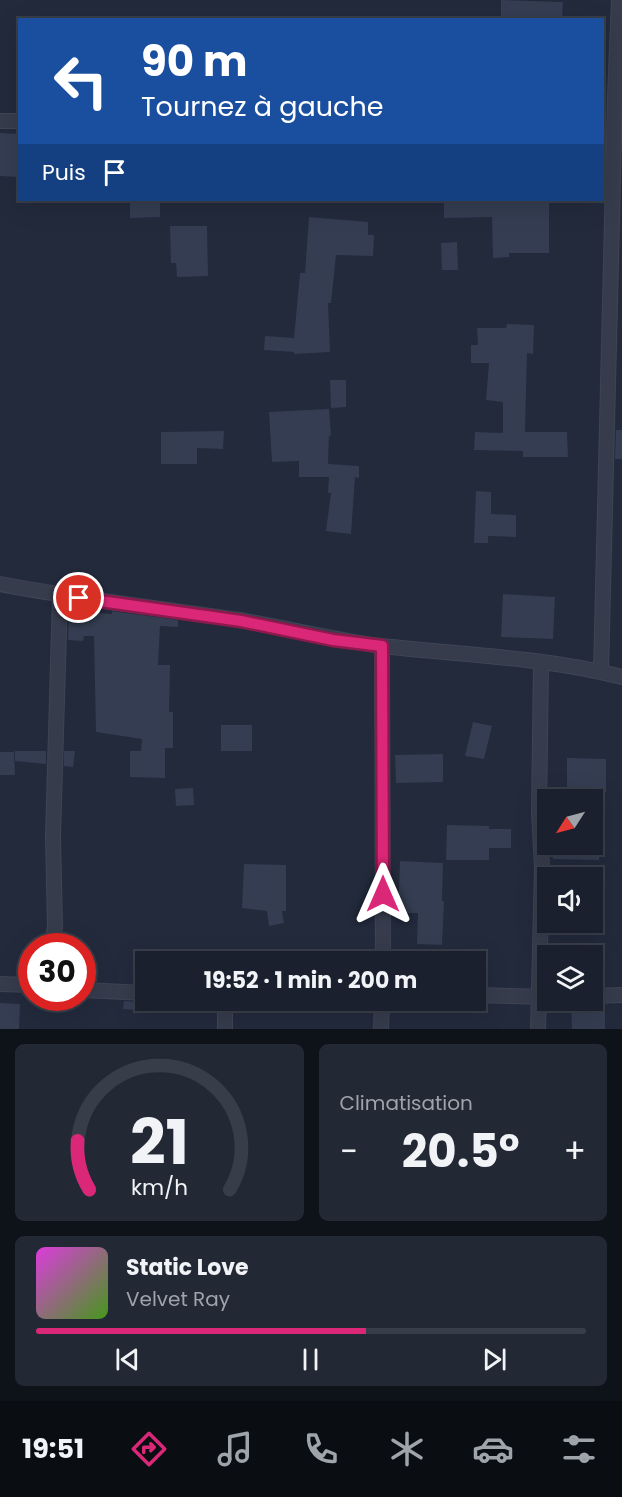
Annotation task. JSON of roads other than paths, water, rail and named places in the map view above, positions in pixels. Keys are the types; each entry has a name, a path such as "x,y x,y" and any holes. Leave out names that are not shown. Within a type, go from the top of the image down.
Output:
{"street":[{"path":"601,672 613,97 619,0"},
{"path":"0,121 18,121"},
{"path":"0,584 241,621 333,640 541,663 622,677"},
{"path":"54,933 60,595"},
{"path":"382,646 383,951"},
{"path":"541,663 540,813 543,945"},
{"path":"0,984 18,983"},
{"path":"96,991 135,992"},
{"path":"486,995 537,998"},
{"path":"603,996 622,995"},
{"path":"225,1011 225,1029"},
{"path":"381,1029 382,1011"},
{"path":"538,1029 541,1011"}]}
